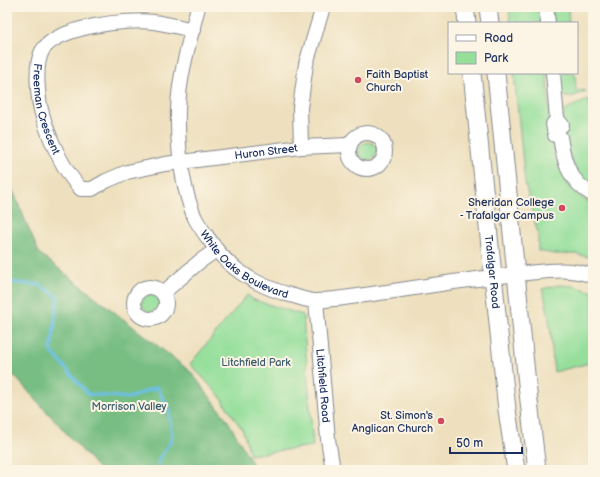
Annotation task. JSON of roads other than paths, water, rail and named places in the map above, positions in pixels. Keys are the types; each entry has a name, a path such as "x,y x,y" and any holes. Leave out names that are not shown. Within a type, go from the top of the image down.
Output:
{"main road":[{"path":"465,7 467,22"},
{"path":"488,7 490,22"},
{"name":"Trafalgar Road","path":"472,74 508,410 516,470"},
{"name":"Trafalgar Road","path":"496,74 537,470"}],"street":[{"name":"White Oaks Boulevard","path":"198,7 180,81 178,106 178,128 187,192 195,219 216,250 231,266 248,278 276,291 316,301 516,274 570,270 593,276"},
{"path":"301,147 300,108 306,64 323,7"},
{"path":"546,7 548,22"},
{"name":"Freeman Crescent","path":"182,163 166,164 127,172 106,181 92,190 82,189 75,183 50,139 39,105 38,67 42,51 53,40 67,33 115,22 153,22 193,30"},
{"path":"553,74 557,118 563,126 564,133 560,138 563,158 572,176 582,187 593,195"},
{"name":"Huron Street","path":"182,163 301,147 350,145"},
{"path":"163,293 199,262 216,250"},
{"name":"Litchfield Road","path":"316,301 328,439 333,470"}],"waterway":[{"path":"7,282 40,285 58,297 51,351 88,394 129,398 157,387 169,410 172,439 159,459 158,470"}],"place":[{"name":"Faith Baptist Church","path":"358,80"},
{"name":"Sheridan College - Trafalgar Campus","path":"562,208"},
{"name":"St. Simon's Anglican Church","path":"441,421"}],"park label":[{"name":"Litchfield Park","path":"256,362"},
{"name":"Morrison Valley","path":"129,406"}]}
